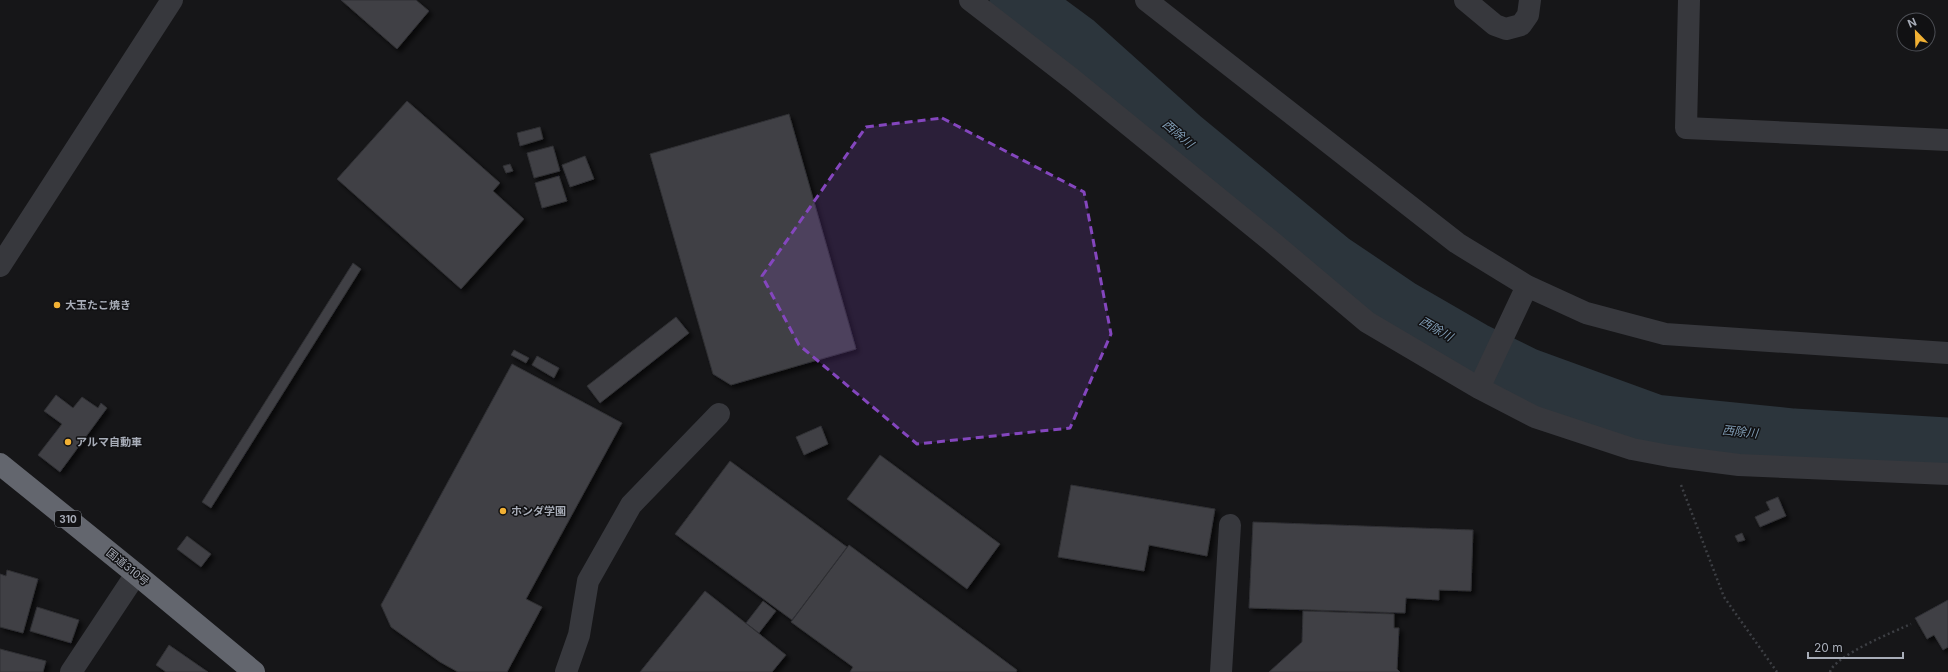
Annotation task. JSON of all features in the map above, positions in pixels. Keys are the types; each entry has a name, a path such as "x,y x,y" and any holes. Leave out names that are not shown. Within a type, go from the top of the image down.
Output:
{"highway":[{"name":"国道310号","path":"0,464 254,672"}],"street":[{"path":"0,266 172,0"},
{"path":"970,0 1072,79 1271,241 1366,322 1482,383 1535,418 1632,449 1669,456 1739,465 1948,474"},
{"path":"1146,0 1457,243 1524,293 1586,313 1665,334 1948,353"},
{"path":"1465,0 1496,24 1506,29 1521,25 1528,15 1530,0"},
{"path":"1689,0 1686,128 1948,140"},
{"path":"1482,383 1524,293"},
{"path":"566,672 579,635 588,581 631,505 719,414"},
{"path":"1221,672 1230,525"},
{"path":"72,672 136,574"}],"path":[{"path":"1669,456 1724,596 1777,672"},
{"path":"1830,672 1831,668 1842,658 1911,624"}],"highlighted area":[{"path":"942,118 1084,192 1111,334 1070,428 917,444 799,345 762,276 866,127"}],"building":[{"path":"341,0 416,0 429,11 397,49"},
{"path":"407,101 500,183 493,191 524,219 461,289 337,179"},
{"path":"789,114 856,349 731,385 713,374 650,154"},
{"path":"540,127 543,139 520,146 517,133"},
{"path":"553,146 560,171 534,178 527,153"},
{"path":"585,156 594,179 570,187 562,165"},
{"path":"510,164 513,171 506,173 503,166"},
{"path":"559,176 567,201 542,208 535,183"},
{"path":"353,263 361,269 211,508 202,502"},
{"path":"676,317 689,333 600,403 587,386"},
{"path":"514,350 529,358 526,363 511,355"},
{"path":"537,356 559,368 554,378 532,365"},
{"name":"ホンダ学園","path":"512,364 622,423 526,599 542,607 507,672 458,672 440,662 391,627 381,605"},
{"path":"56,395 73,408 82,397 98,408 101,403 107,408 60,472 38,455 62,424 44,411"},
{"path":"821,426 828,444 804,455 796,437"},
{"path":"880,455 1000,544 967,589 847,499"},
{"path":"730,461 847,547 792,620 675,534"},
{"path":"1071,485 1215,509 1207,556 1149,545 1144,571 1058,557"},
{"path":"1778,497 1786,516 1760,527 1755,517 1770,510 1766,502"},
{"path":"1253,522 1473,530 1471,591 1439,590 1439,600 1406,598 1405,613 1249,608"},
{"path":"1742,533 1745,540 1738,542 1735,536"},
{"path":"187,536 211,554 201,567 177,549"},
{"path":"849,545 1017,670 1016,672 850,672 853,667 791,622"},
{"path":"7,570 38,579 23,633 0,627 0,574 6,576"},
{"path":"705,591 786,655 772,672 640,672"},
{"path":"1948,600 1948,647 1943,650 1934,635 1927,639 1915,618"},
{"path":"763,601 776,611 759,633 746,623"},
{"path":"37,607 79,620 71,643 30,631"},
{"path":"1303,611 1394,614 1394,628 1399,628 1397,669 1400,672 1269,672 1302,642"},
{"path":"169,645 208,672 166,672 156,665"},
{"path":"0,649 46,661 43,672 0,672"}],"waterway":[{"name":"西除川","path":"1018,0 1076,43 1182,138 1331,261 1402,309 1473,350 1526,376 1655,423 1793,437 1948,446"}],"place":[{"name":"大玉たこ焼き","path":"57,305"},
{"name":"アルマ自動車","path":"68,442"},
{"name":"ホンダ学園","path":"503,511"}]}
